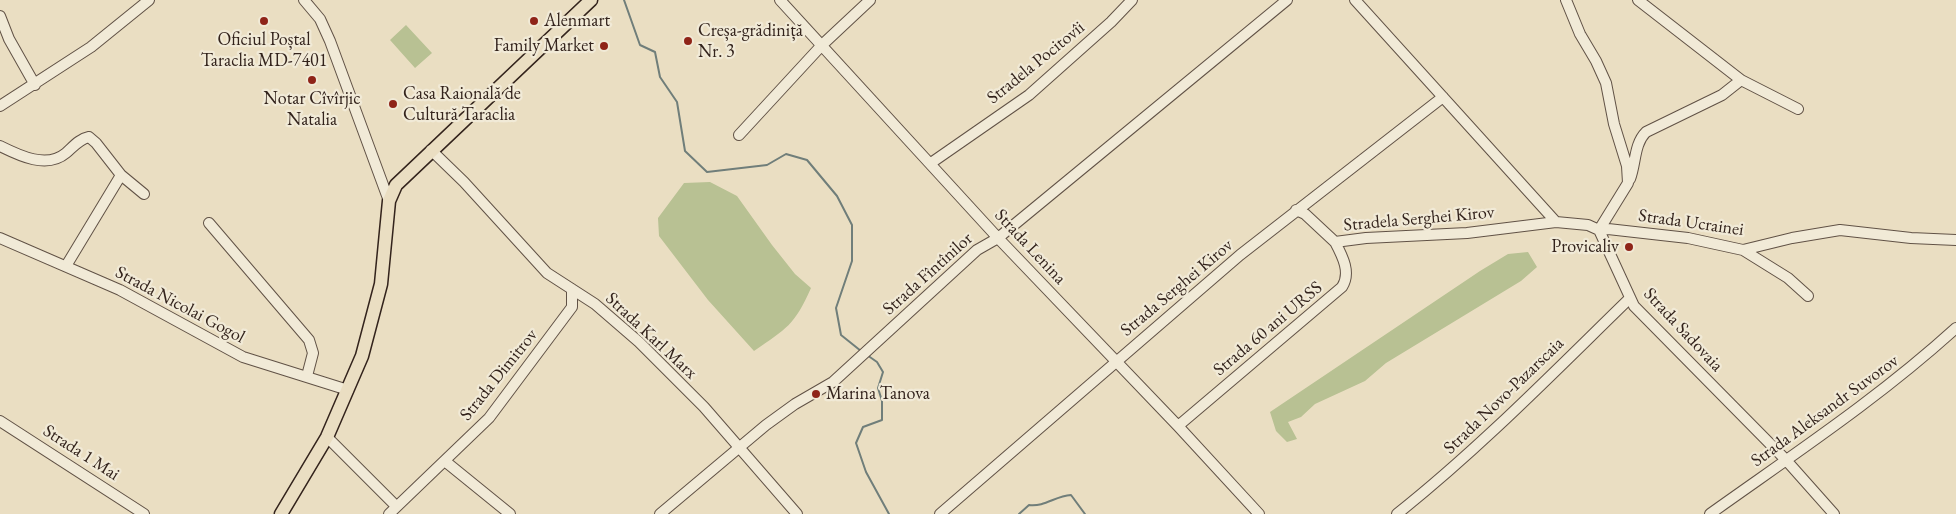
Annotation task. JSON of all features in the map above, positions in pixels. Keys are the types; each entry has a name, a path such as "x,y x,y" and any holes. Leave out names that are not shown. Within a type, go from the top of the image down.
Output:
{"main road":[{"path":"281,514 327,436 362,356 381,284 389,201 396,185 591,0"}],"street":[{"path":"0,106 91,47 149,0"},
{"path":"304,0 320,19 330,41 389,201"},
{"name":"Strada Lenina","path":"780,0 998,238 1178,426 1259,514"},
{"path":"739,135 822,45 870,0"},
{"name":"Stradela Pocitovîi","path":"931,163 1029,94 1111,22 1132,0"},
{"name":"Strada Fîntînilor","path":"660,514 795,404 833,382 977,250 998,238 1287,0"},
{"path":"1355,0 1556,222 1588,225 1599,230"},
{"path":"1566,0 1580,34 1606,83 1614,124 1627,166 1628,183"},
{"path":"1638,0 1741,80 1798,110"},
{"path":"0,16 9,39 35,85"},
{"name":"Strada Ucrainei","path":"1599,230 1628,183 1634,168 1639,138 1646,132 1722,95 1741,80"},
{"name":"Strada Serghei Kirov","path":"940,514 1115,362 1296,210 1443,97"},
{"path":"0,146 26,157 49,162 58,160 81,140 89,137 96,143 121,176 144,194"},
{"name":"Strada Karl Marx","path":"431,150 464,182 537,264 595,304 639,342 741,447 797,514"},
{"path":"66,266 121,176"},
{"name":"Stradela Serghei Kirov","path":"1296,210 1305,214 1336,242 1366,238 1467,233 1556,222"},
{"path":"209,223 309,340 314,353 307,376"},
{"name":"Strada Ucrainei","path":"1599,230 1608,229 1688,238 1743,250 1792,238 1840,230 1912,238 1956,240"},
{"name":"Strada Sadovaia","path":"1599,230 1630,298 1643,316 1786,460 1834,514"},
{"name":"Strada Nicolai Gogol","path":"0,238 66,266 158,309 243,357 348,390"},
{"name":"Strada 60 ani URSS","path":"1178,426 1342,287 1347,279 1346,270 1336,242"},
{"path":"1743,250 1788,278 1808,296"},
{"name":"Strada Dimitrov","path":"389,514 446,462 489,418 572,307 572,289"},
{"name":"Strada Novo-Pazarscaia","path":"1398,514 1485,439 1630,298"},
{"name":"Strada Aleksandr Suvorov","path":"1710,514 1905,374 1956,328"},
{"name":"Strada 1 Mai","path":"0,421 144,514"},
{"path":"327,436 396,506"},
{"path":"446,462 510,514"}],"green space":[{"path":"406,25 432,53 415,68 390,40"},
{"path":"710,182 737,196 795,274 811,288 800,311 789,325 754,351 708,300 659,236 658,218 684,183"},
{"path":"1528,252 1537,267 1521,281 1386,363 1365,381 1315,404 1301,417 1288,422 1297,439 1287,442 1276,431 1270,412 1480,271 1508,254"}],"waterway":[{"path":"624,0 640,45 655,52 660,77 677,102 685,151 707,172 767,165 786,154 807,160 837,196 852,225 852,261 836,308 841,335 861,351"},
{"path":"867,355 877,362 883,372 878,388 882,401 882,420 863,427 856,443 866,472 889,514"},
{"path":"1019,514 1029,505 1040,504 1071,495 1085,514"}],"place":[{"name":"Oficiul Poștal Taraclia MD-7401","path":"264,21"},
{"name":"Alenmart","path":"534,21"},
{"name":"Creșa-grădiniță Nr. 3","path":"688,41"},
{"name":"Family Market","path":"604,46"},
{"name":"Notar Cîvîrjic Natalia","path":"312,80"},
{"name":"Casa Raională de Cultură Taraclia","path":"393,104"},
{"name":"Provicaliv","path":"1629,247"},
{"name":"Marina Tanova","path":"816,394"}]}
